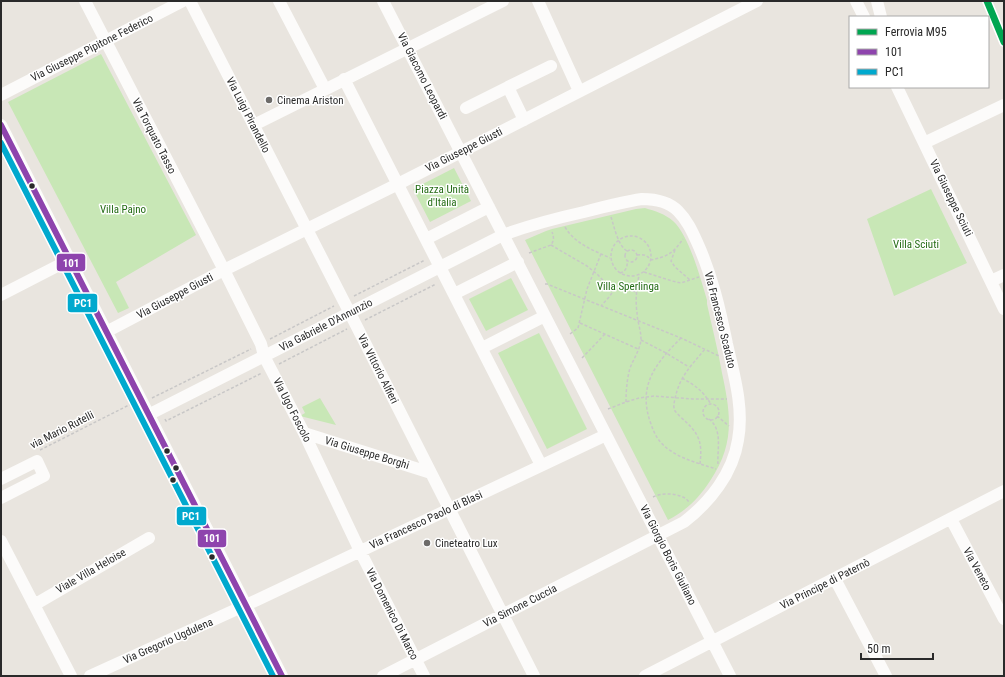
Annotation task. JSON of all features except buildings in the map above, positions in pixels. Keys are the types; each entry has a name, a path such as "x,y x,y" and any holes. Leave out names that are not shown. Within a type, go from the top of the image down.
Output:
{"street":[{"name":"Via Torquato Tasso","path":"85,1 224,270"},
{"name":"Via Giuseppe Pipitone Federico","path":"1,94 183,1"},
{"name":"Via Luigi Pirandello","path":"190,1 306,229"},
{"path":"279,1 325,89"},
{"name":"Via Giacomo Leopardi","path":"383,1 461,152"},
{"path":"254,125 503,1"},
{"path":"538,1 580,91"},
{"name":"Via Giuseppe Giusti","path":"106,332 224,270 398,184 757,1"},
{"path":"856,1 864,16"},
{"path":"878,1 881,16"},
{"path":"466,108 551,66"},
{"path":"344,79 541,465"},
{"path":"508,87 524,120"},
{"name":"Via Giuseppe Sciuti","path":"897,88 1004,309"},
{"path":"924,143 1004,105"},
{"path":"1,126 282,676"},
{"path":"461,152 606,435"},
{"name":"Via Francesco Scaduto","path":"503,235 555,219 642,199 653,199 677,210 693,233 713,282 734,374 740,410 740,426 738,441 732,462 713,495 704,506 684,522 658,536"},
{"path":"426,239 489,207"},
{"name":"Via Vittorio Alfieri","path":"306,229 534,676"},
{"name":"Via Gabriele D'Annunzio","path":"148,415 503,235"},
{"path":"1,295 69,260"},
{"path":"454,294 518,262"},
{"name":"Via Ugo Foscolo","path":"224,270 261,344 264,356 304,433 360,551"},
{"path":"991,281 1004,275"},
{"path":"482,348 545,316"},
{"name":"Via Giuseppe Borghi","path":"304,433 431,473"},
{"name":"Via Giorgio Boris Giuliano","path":"606,435 730,676"},
{"name":"Via Francesco Paolo di Blasi","path":"246,605 606,435"},
{"path":"1,479 36,461 44,476 1,498"},
{"name":"Via Principe di Paternò","path":"645,676 1004,491"},
{"name":"Via Veneto","path":"951,519 1004,619"},
{"name":"Via Simone Cuccia","path":"383,676 658,536"},
{"name":"Viale Villa Heloise","path":"34,605 149,538"},
{"path":"1,541 71,676"},
{"name":"Via Domenico Di Marco","path":"360,551 424,676"},
{"path":"834,579 886,676"},
{"name":"Via Gregorio Ugdulena","path":"90,676 246,605"}],"path":[{"path":"610,216 622,247 627,251 632,250 636,252 637,255 647,256 651,260"},
{"path":"564,223 568,232 576,241 610,258"},
{"path":"552,229 554,235 552,245"},
{"path":"631,236 638,237 644,240 648,245 651,251 651,260 644,272 639,275 628,277 616,270 610,258 614,244 619,240 631,236"},
{"path":"684,237 675,250 672,261 675,267 691,280"},
{"path":"529,253 552,245"},
{"path":"552,245 587,266 613,290"},
{"path":"651,260 668,255 675,250"},
{"path":"620,273 624,272 626,269 627,262 624,256 627,251"},
{"path":"570,334 578,328 580,323 584,299 601,254"},
{"path":"154,398 434,255"},
{"path":"627,262 633,262 637,255"},
{"path":"644,272 681,283 703,276"},
{"path":"626,402 627,383 630,368 639,350 641,340 636,292 639,275"},
{"path":"166,421 446,279"},
{"path":"545,284 638,320 719,356"},
{"path":"601,306 610,296 615,285 636,292"},
{"path":"580,323 639,350"},
{"path":"582,358 605,334"},
{"path":"681,338 666,353 650,378 646,397 648,416 658,440 671,451 717,470 718,434 716,427 709,419 705,417 703,412 706,406 711,404"},
{"path":"641,340 690,367"},
{"path":"700,464 700,442 690,426 675,411 674,407 675,397 682,378 705,349"},
{"path":"682,378 702,392 711,404 718,410 717,416 713,419 709,419"},
{"path":"608,409 626,402 646,397 662,396 731,399"},
{"name":"via Mario Rutelli","path":"35,453 130,404"},
{"path":"717,416 732,428"},
{"path":"653,497 658,495 673,494 684,497 691,504"}],"green space":[{"name":"Villa Pajno","path":"101,54 196,235 116,282 129,308 118,313 8,102"},
{"name":"Piazza Unità d'Italia","path":"454,168 471,201 430,222 413,189"},
{"name":"Villa Sciuti","path":"931,189 967,263 894,296 867,219"},
{"name":"Villa Sperlinga","path":"645,208 663,215 673,221 684,236 689,247 707,300 719,356 729,416 729,429 724,454 710,481 696,499 681,512 668,520 525,240 552,229"},
{"path":"511,278 528,310 486,331 469,299"},
{"path":"539,333 587,429 547,449 498,353"},
{"path":"320,398 336,425 300,416 305,413 302,407"}],"rail line":[{"name":"M95","path":"987,1 1004,42"}],"transit line":[{"name":"101","path":"1,125 282,676"},
{"name":"PC1","path":"1,143 273,676"}],"place":[{"name":"Cinema Ariston","path":"269,100"},
{"name":"Cineteatro Lux","path":"427,543"}]}
